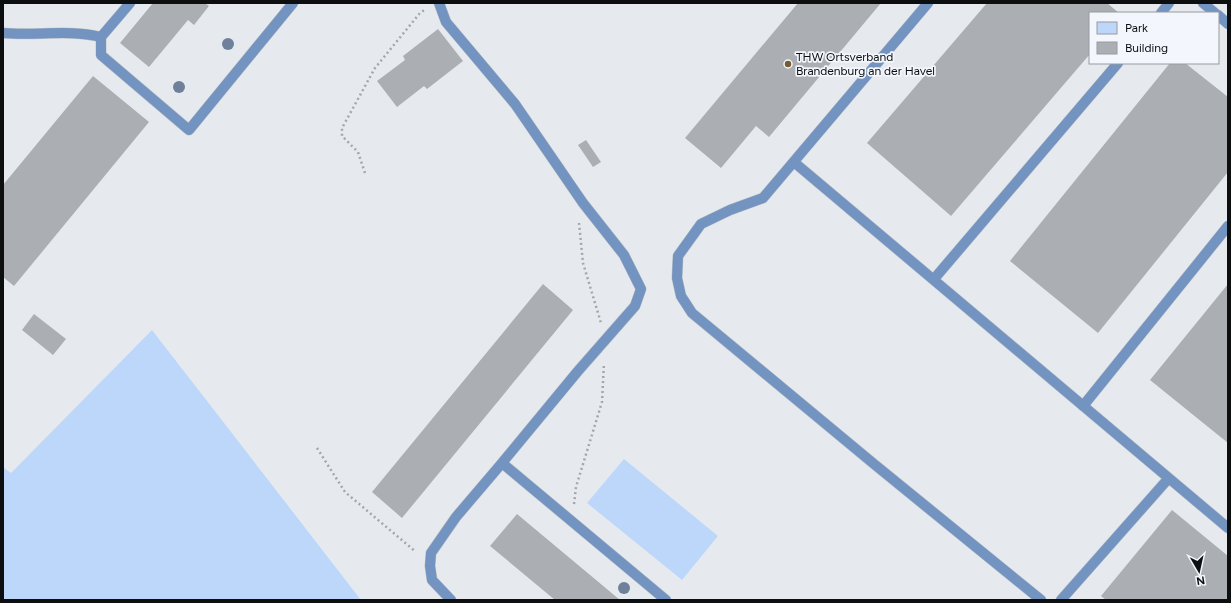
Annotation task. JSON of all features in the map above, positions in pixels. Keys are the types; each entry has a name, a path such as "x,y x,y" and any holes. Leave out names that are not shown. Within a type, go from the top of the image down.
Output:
{"lane":[{"path":"130,3 101,37 100,55 189,130 293,3"},
{"path":"928,3 764,198 730,210 701,224 678,256 677,278 682,296 692,313 1041,600"},
{"path":"1162,12 1170,3"},
{"path":"1203,3 1214,12"},
{"path":"435,5 446,22 515,104 583,203 624,255 641,289 635,306 578,371 456,517 431,553 430,566 432,580 451,600"},
{"path":"1219,17 1228,24"},
{"path":"3,33 84,32 101,37"},
{"path":"934,279 1117,64"},
{"path":"795,163 934,279 1168,479 1228,528"},
{"path":"1083,406 1228,226"},
{"path":"502,463 666,600"},
{"path":"1061,600 1168,479"}],"path":[{"path":"364,173 358,152 342,136 342,128 375,68 420,13 435,5"},
{"path":"317,448 344,492 430,566"}],"green space":[{"path":"152,330 361,600 3,600 3,467 11,473"},
{"path":"624,459 718,536 682,580 587,503"}],"building":[{"path":"153,3 205,3 209,6 194,25 188,20 149,67 120,43"},
{"name":"THW Ortsverband Brandenburg an der Havel","path":"798,3 881,3 769,137 756,126 721,168 685,138"},
{"path":"987,3 1107,3 1118,12 1089,12 1089,55 951,216 867,143"},
{"path":"438,29 463,61 427,89 424,86 397,107 377,81 405,60 403,56"},
{"path":"1169,64 1186,64 1228,97 1228,172 1098,333 1010,261"},
{"path":"93,76 149,122 14,286 3,277 3,185"},
{"path":"586,140 601,162 593,167 578,145"},
{"path":"543,284 573,310 402,518 372,492"},
{"path":"1228,284 1228,443 1150,380"},
{"path":"34,314 66,339 53,355 22,330"},
{"path":"1172,510 1228,556 1228,600 1106,600 1101,596"},
{"path":"517,514 620,600 555,600 490,546"}],"place":[{"name":"THW Ortsverband Brandenburg an der Havel","path":"788,64"}]}
